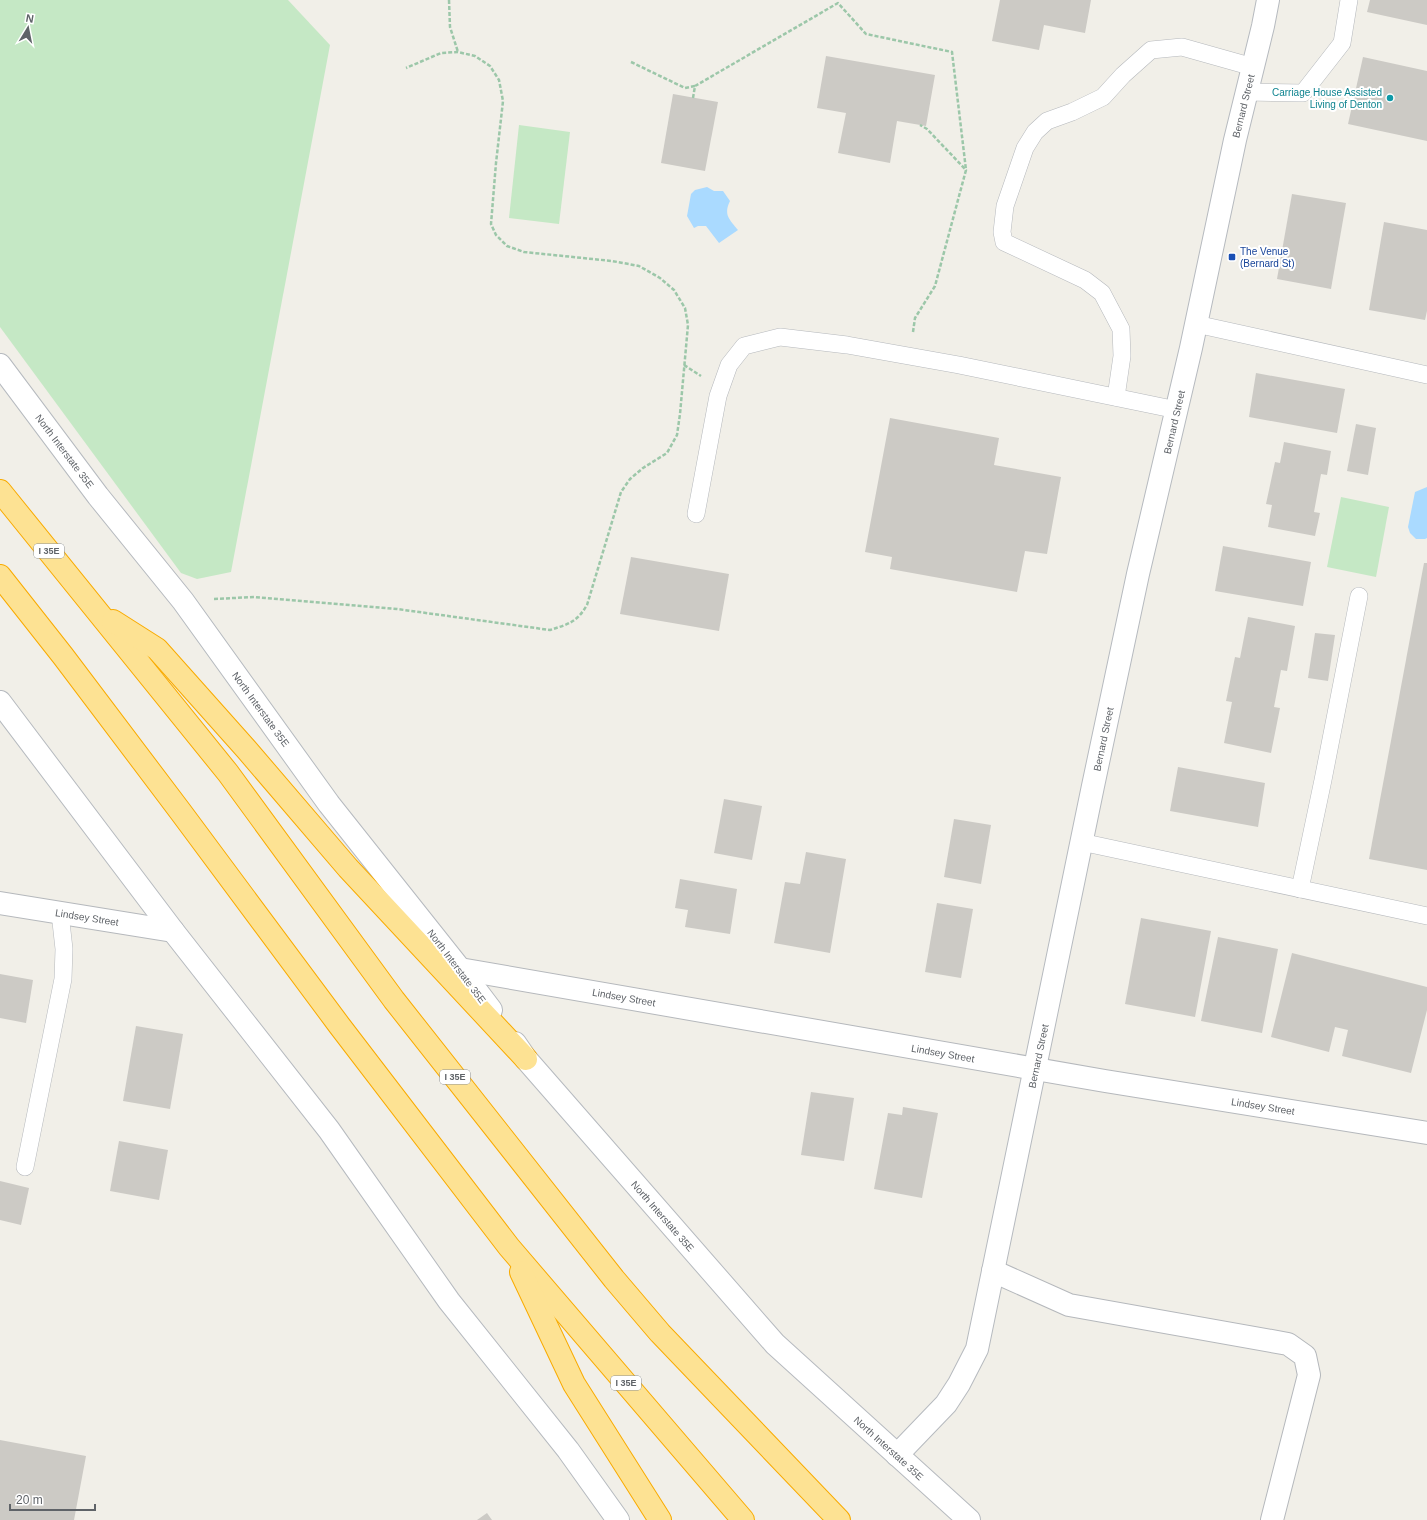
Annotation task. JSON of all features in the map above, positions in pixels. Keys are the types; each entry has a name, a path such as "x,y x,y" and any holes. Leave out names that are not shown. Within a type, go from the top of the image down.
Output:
{"highway":[{"name":"I 35E","path":"0,491 228,773 394,1000 614,1279 660,1333 838,1520"},
{"name":"I 35E","path":"0,576 63,656 339,1025 509,1247 743,1520"},
{"path":"98,611 157,649 247,750 348,868 526,1059"},
{"path":"509,1247 574,1384 660,1520"}],"street":[{"name":"Bernard Street","path":"897,1455 946,1404 959,1384 977,1349 1081,842 1138,574 1177,410 1235,140 1268,0"},
{"name":"North Interstate 35E","path":"0,365 98,496 183,601 329,804 460,969 526,1059 775,1344 969,1520"},
{"path":"0,702 173,931 329,1130 449,1301 568,1450 618,1520"},
{"name":"Lindsey Street","path":"0,903 173,931"},
{"name":"Lindsey Street","path":"460,969 1035,1068 1427,1133"},
{"path":"993,1271 1069,1305 1288,1344 1305,1356 1309,1375 1272,1520"}],"lane":[{"path":"1247,92 1303,92 1342,43 1349,0"},
{"path":"1116,397 1122,356 1121,329 1102,293 1085,280 1004,242 1002,232 1005,206 1025,148 1035,132 1047,121 1072,112 1103,97 1123,75 1151,50 1182,47 1253,68"},
{"path":"1196,324 1427,375"},
{"path":"696,514 718,396 729,365 744,346 780,337 847,345 1177,410"},
{"path":"1300,889 1359,596"},
{"path":"1081,842 1427,916"},
{"path":"25,1167 63,979 64,949 60,913"}],"path":[{"path":"449,0 450,27 458,52"},
{"path":"631,62 684,88 694,86 838,3 866,34 952,52 966,170 935,286 916,318 909,357"},
{"path":"183,601 254,597 397,609 550,630 569,624 581,616 588,605 621,492 630,479 643,468 668,452 677,436 688,325 685,308 674,290 660,278 639,266 612,261 524,252 507,246 496,235 491,224 503,100 499,80 490,66 475,56 458,52 441,53 406,68"},
{"path":"693,98 694,86"},
{"path":"920,125 928,129 966,170"}],"green space":[{"path":"0,0 288,0 330,45 231,572 197,579 181,573 0,327"},
{"path":"519,125 570,132 559,224 509,218"},
{"path":"1341,497 1389,507 1376,577 1327,567"}],"water":[{"path":"707,187 714,191 723,191 730,201 727,210 728,217 738,230 719,243 706,226 698,226 694,228 687,216 691,194 695,190"},
{"path":"1427,487 1427,538 1416,539 1410,533 1408,527 1415,492"}],"building":[{"path":"1000,0 1091,0 1085,33 1044,25 1039,50 992,41"},
{"path":"1370,0 1427,0 1427,25 1367,12"},
{"path":"826,56 935,75 926,126 897,121 890,163 838,153 846,113 817,108"},
{"name":"Carriage House Assisted Living of Denton","path":"1363,57 1427,71 1427,141 1348,124"},
{"path":"673,94 718,102 705,171 661,163"},
{"path":"1292,194 1346,203 1331,289 1277,279"},
{"path":"1384,222 1427,230 1427,311 1425,320 1369,310"},
{"path":"1256,373 1345,389 1337,433 1249,417"},
{"path":"890,418 999,438 994,465 1061,477 1047,554 1025,551 1017,592 890,569 892,557 865,552"},
{"path":"1356,424 1376,428 1368,475 1347,471"},
{"path":"1284,442 1331,451 1327,475 1321,474 1314,512 1320,513 1315,536 1268,527 1272,505 1266,504 1275,462 1280,463"},
{"path":"1223,546 1311,562 1303,606 1215,591"},
{"path":"631,557 729,574 719,631 620,614"},
{"path":"1424,563 1427,563 1427,870 1369,859"},
{"path":"1248,617 1295,626 1287,671 1281,670 1274,707 1280,708 1271,753 1224,743 1232,702 1226,701 1235,657 1240,658"},
{"path":"1315,633 1335,635 1328,681 1308,678"},
{"path":"1178,767 1265,783 1258,827 1170,811"},
{"path":"724,799 762,806 752,860 714,853"},
{"path":"954,819 991,825 981,884 944,877"},
{"path":"806,852 846,859 830,953 774,943 785,882 800,884"},
{"path":"680,879 737,889 730,934 685,927 688,910 675,908"},
{"path":"937,903 973,909 961,978 925,972"},
{"path":"1141,918 1211,931 1195,1017 1125,1004"},
{"path":"1218,937 1278,949 1262,1033 1201,1021"},
{"path":"1292,953 1427,987 1427,1010 1411,1073 1342,1056 1348,1030 1335,1027 1329,1052 1271,1037"},
{"path":"0,974 33,980 26,1023 0,1018"},
{"path":"136,1026 183,1034 170,1109 123,1101"},
{"path":"811,1092 854,1098 844,1161 801,1155"},
{"path":"903,1107 938,1113 922,1198 874,1189 888,1113 902,1115"},
{"path":"119,1141 168,1150 159,1200 110,1191"},
{"path":"0,1181 29,1188 21,1225 0,1220"},
{"path":"0,1440 86,1456 74,1520 0,1520"},
{"path":"487,1513 492,1520 477,1520"}],"place":[{"name":"Carriage House Assisted Living of Denton","path":"1390,98"},
{"name":"The Venue (Bernard St)","path":"1232,257"}]}
